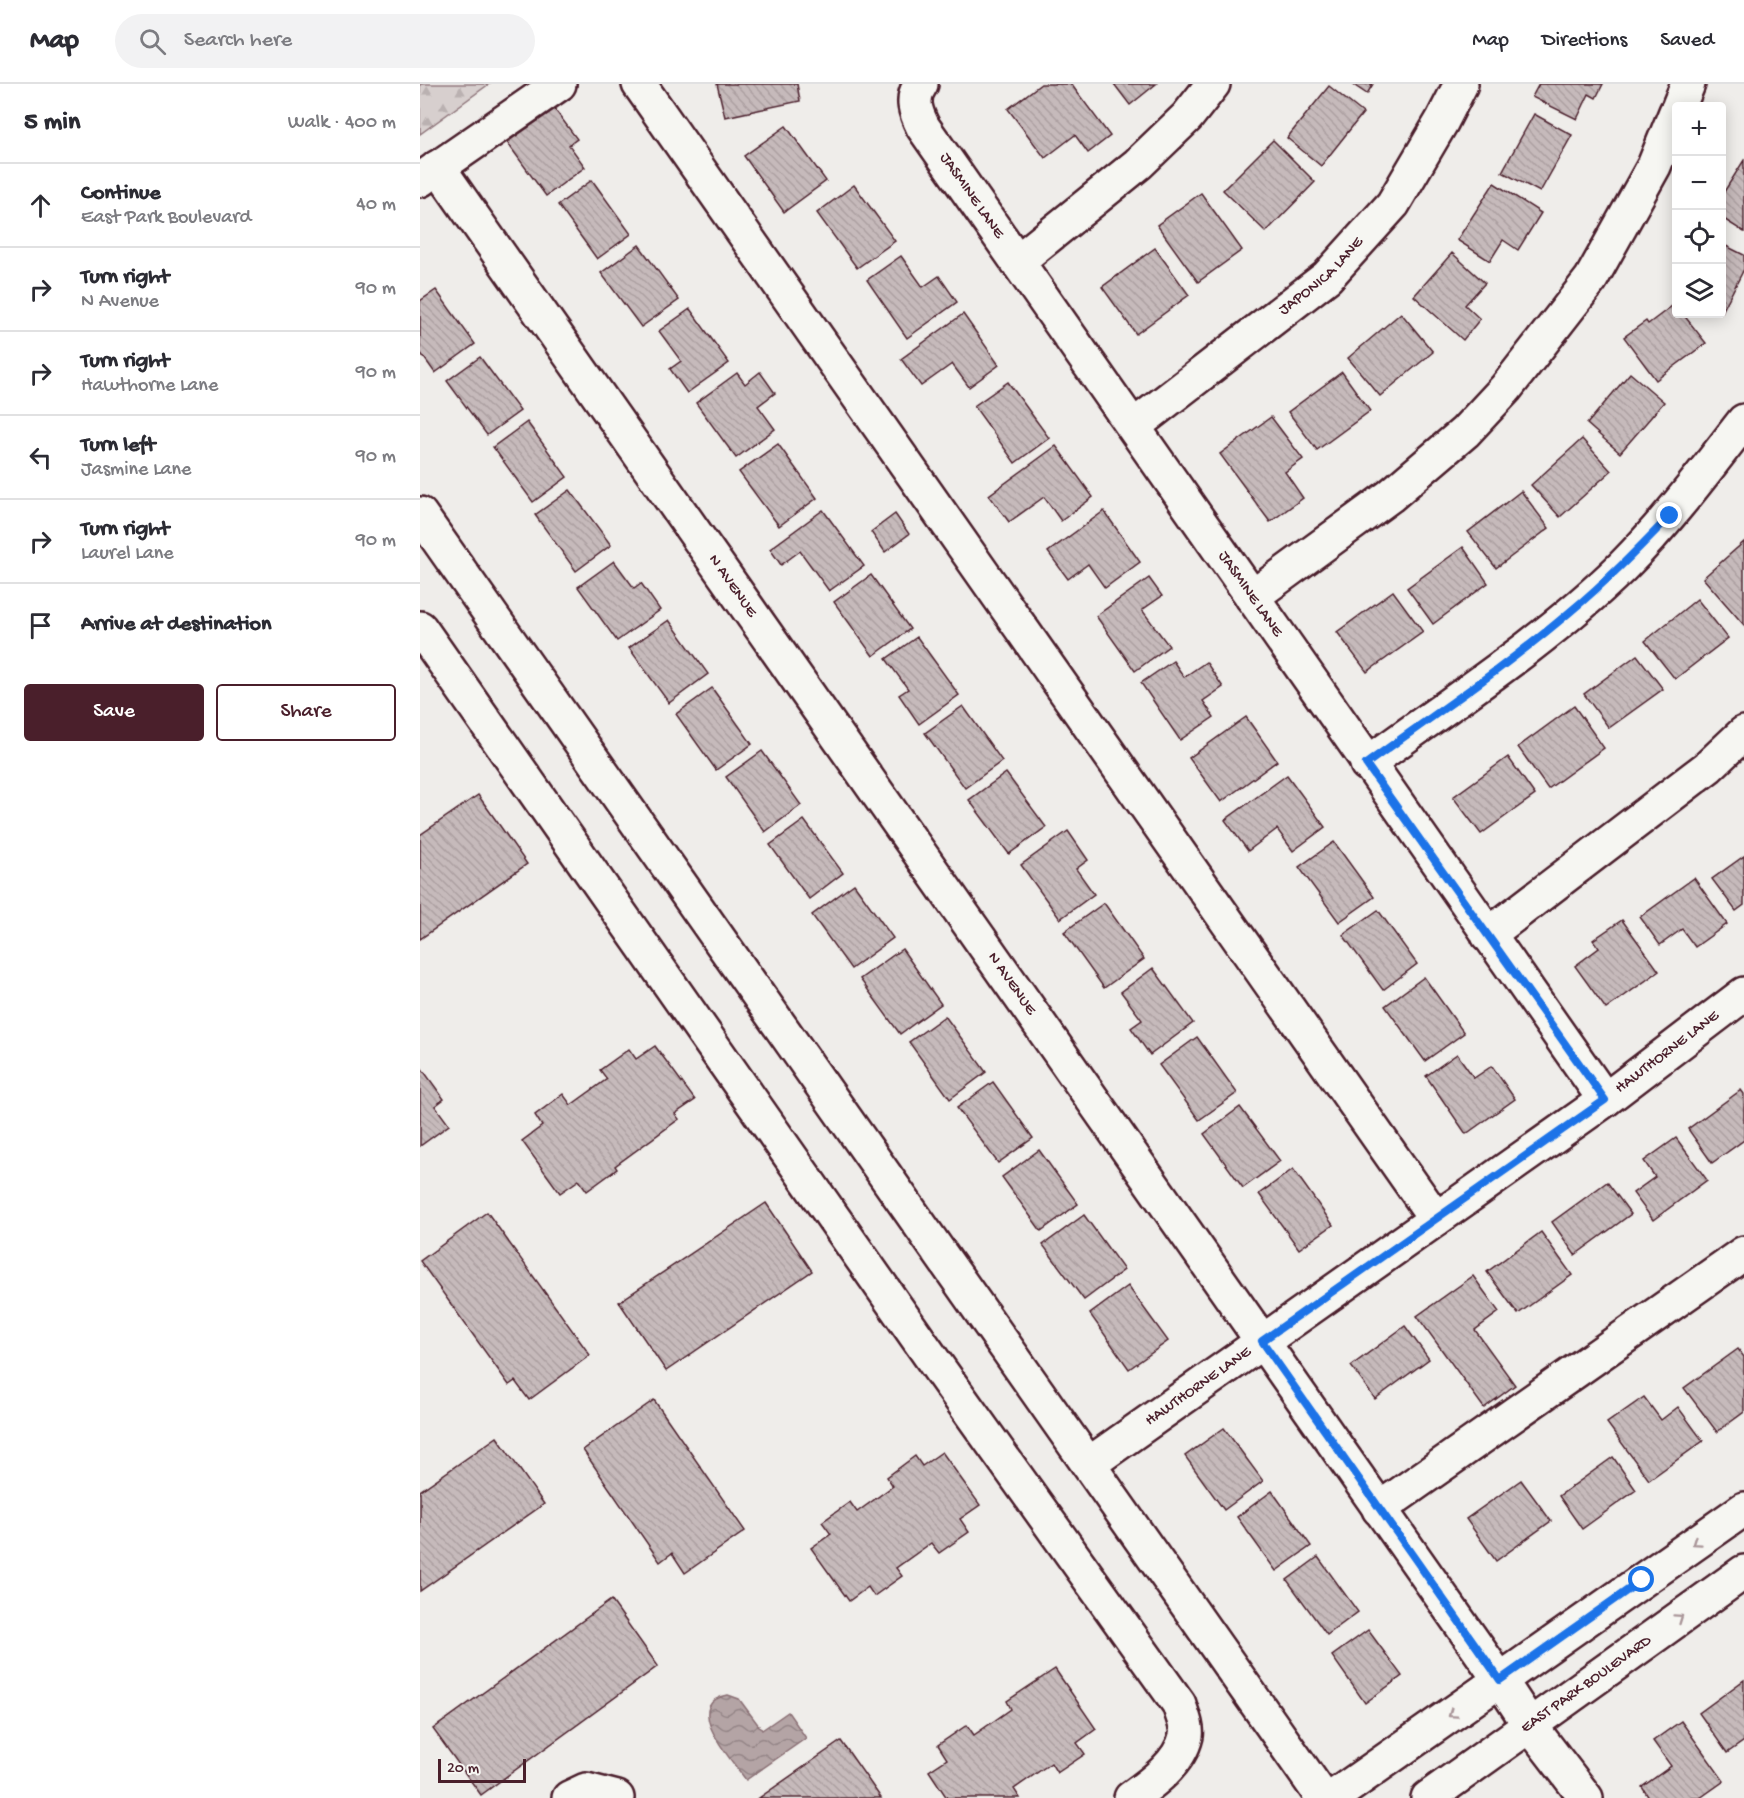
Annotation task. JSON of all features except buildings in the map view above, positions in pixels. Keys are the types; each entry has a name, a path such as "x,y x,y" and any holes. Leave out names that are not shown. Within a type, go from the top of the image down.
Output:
{"street":[{"path":"429,174 559,84"},
{"path":"639,84 1436,1219"},
{"name":"JASMINE LANE","path":"921,84 916,90 914,110 923,127 1134,426 1366,764 1605,1100"},
{"path":"1018,261 1138,164 1187,117 1213,84"},
{"name":"JAPONICA LANE","path":"1134,426 1327,277 1393,204 1443,121 1461,84"},
{"path":"1681,102 1688,84"},
{"path":"1252,597 1390,496 1465,432 1506,388 1591,279 1654,166 1672,124"},
{"name":"N AVENUE","path":"429,174 1262,1341 1529,1724 1586,1798"},
{"path":"1366,764 1519,653 1621,568 1670,516 1744,421"},
{"path":"420,514 1323,1798"},
{"path":"420,628 947,1380 1179,1704 1187,1734 1176,1757 1147,1786 1131,1798"},
{"path":"1488,935 1708,767 1744,733"},
{"name":"HAWTHORNE LANE","path":"1089,1464 1605,1100 1744,994"},
{"path":"1379,1509 1744,1253"},
{"path":"1332,1798 1744,1509"},
{"name":"EAST PARK BOULEVARD","path":"1428,1798 1744,1572"},
{"path":"569,1798 586,1790 617,1798"}],"green space":[{"path":"420,84 489,84 420,134"}],"water":[{"path":"728,1695 739,1699 762,1730 788,1712 806,1738 746,1780 722,1747 709,1721 708,1709 714,1700"}],"route":[{"path":"1642,1580 1500,1680 1262,1341 1605,1100 1366,764 1519,653 1571,612 1621,568 1670,516"}]}
